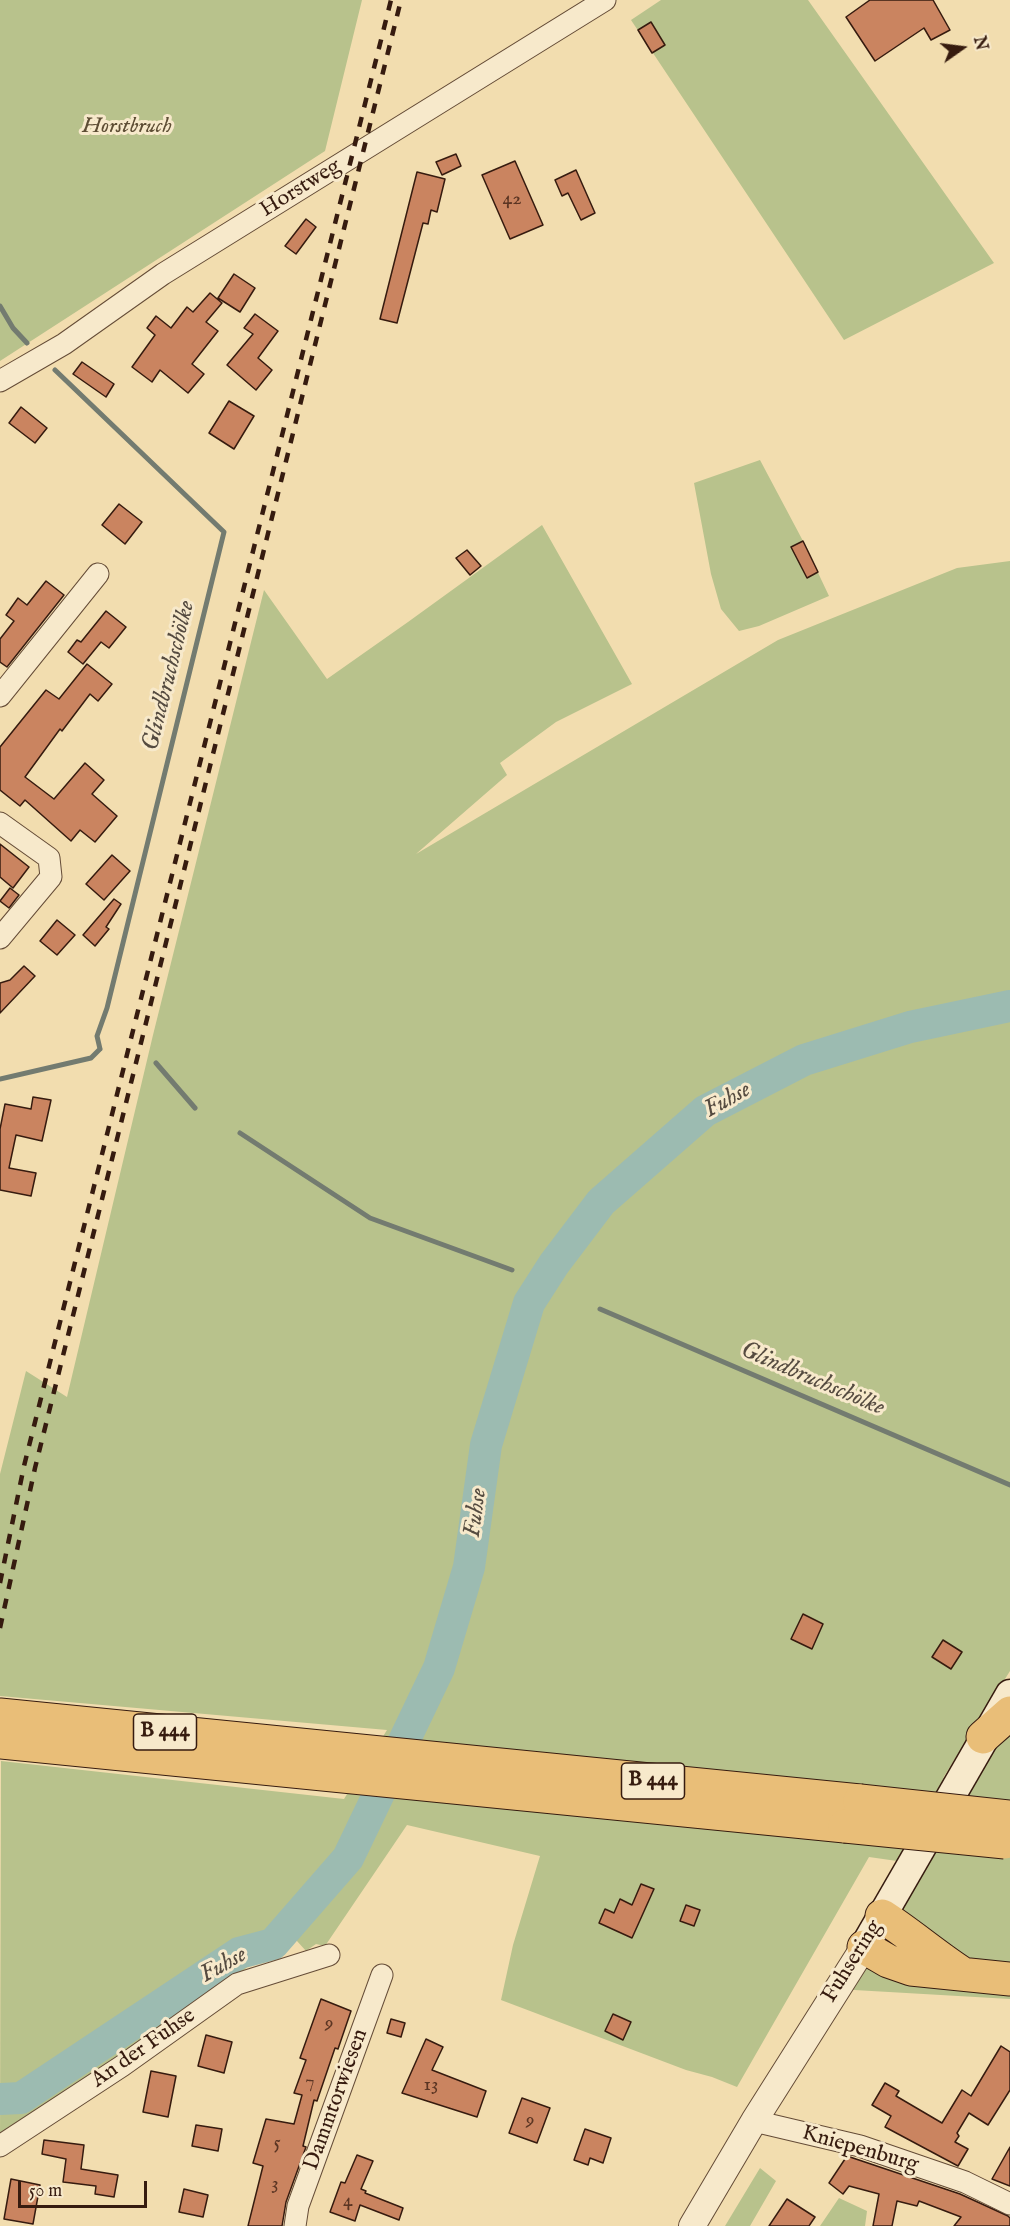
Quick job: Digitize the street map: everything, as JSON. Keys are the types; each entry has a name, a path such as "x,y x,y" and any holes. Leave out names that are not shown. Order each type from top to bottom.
{"highway":[{"path":"983,1737 1010,1713"},
{"name":"B 444","path":"0,1715 22,1735 291,1758 852,1814 1008,1834"},
{"path":"882,1916 908,1932 944,1962 963,1974"},
{"path":"864,1947 888,1962 911,1969 1010,1978"}],"main road":[{"name":"Fuhsering","path":"864,1947 983,1737 1010,1694"}],"street":[{"name":"Horstweg","path":"0,381 64,344 163,274 605,0"},
{"path":"0,696 98,574"},
{"path":"0,823 49,858 51,877 0,938"},
{"name":"Fuhsering","path":"692,2226 765,2123 864,1947"},
{"name":"An der Fuhse","path":"0,2146 122,2066 237,1984 329,1954"},
{"name":"Dammtorwiesen","path":"296,2226 298,2206 382,1975"},
{"name":"Kniepenburg","path":"765,2123 860,2146 965,2182 1010,2204"}],"green space":[{"name":"Horstbruch","path":"0,0 362,0 325,151 0,361"},
{"path":"661,0 808,0 994,263 844,340 631,20"},
{"path":"760,460 829,596 759,626 739,631 721,609 711,574 694,483"},
{"path":"542,525 632,684 556,722 500,763 507,775 416,854 778,640 957,568 1010,561 1010,1671 943,1778 1010,1726 1010,1999 837,1989 904,1862 869,1857 737,2087 501,2000 513,1945 540,1856 407,1825 325,1946 316,1944 306,1951 288,1931 235,1978 0,2140 1,1761 344,1799 387,1730 0,1696 0,1474 26,1371 67,1397 153,1035 264,590 327,679"},
{"path":"760,2168 776,2181 750,2226 725,2226"},
{"path":"839,2198 867,2211 865,2226 820,2226"}],"building":[{"path":"870,0 933,0 950,30 931,40 924,28 875,61 846,17"},
{"path":"651,22 665,45 652,53 638,30"},
{"path":"456,154 461,166 442,175 436,162"},
{"path":"515,161 543,225 510,239 482,175"},
{"path":"576,170 595,213 581,220 568,193 562,196 555,180"},
{"path":"417,172 445,179 437,212 431,210 428,224 423,223 397,323 380,319"},
{"path":"306,219 316,227 296,254 285,246"},
{"path":"234,274 255,288 240,312 218,298"},
{"path":"210,293 222,303 206,322 218,331 192,364 204,374 188,393 160,370 152,382 132,367 155,335 147,328 156,316 171,328 187,307 193,312"},
{"path":"255,314 278,331 258,358 272,370 256,390 227,365 253,334 244,328"},
{"path":"82,362 114,384 106,397 73,374"},
{"path":"229,401 254,416 234,449 209,433"},
{"path":"21,407 47,428 35,443 9,423"},
{"path":"119,504 142,522 125,544 102,525"},
{"path":"803,541 818,572 807,578 791,547"},
{"path":"467,550 481,566 470,575 456,558"},
{"path":"46,581 64,595 7,667 0,662 0,639 14,621 6,615 18,598 27,605"},
{"path":"106,611 126,627 109,648 101,642 83,664 68,652 77,640 81,642"},
{"path":"87,664 112,684 98,701 90,694 62,731 60,729 25,777 54,799 85,763 104,780 92,794 117,816 95,842 80,830 71,841 25,800 20,806 0,790 0,747 46,690 59,699"},
{"path":"0,844 29,867 13,888 0,877"},
{"path":"112,855 130,871 104,900 86,884"},
{"path":"10,888 19,895 9,908 0,901"},
{"path":"114,899 121,904 106,927 109,929 95,946 83,935"},
{"path":"57,920 75,935 57,955 40,941"},
{"path":"24,966 35,976 0,1013 0,983 10,980"},
{"path":"33,1097 51,1100 42,1141 16,1135 9,1168 36,1173 31,1196 0,1190 0,1129 5,1104 31,1109"},
{"path":"803,1614 823,1624 812,1649 791,1639"},
{"path":"943,1640 962,1652 951,1669 932,1657"},
{"path":"641,1884 654,1889 632,1938 599,1923 605,1909 614,1913 620,1899 632,1905"},
{"path":"686,1905 700,1910 694,1926 680,1921"},
{"path":"321,1999 351,2011 338,2049 335,2048 317,2101 314,2100 303,2146 306,2147 286,2202 282,2226 248,2226 263,2166 253,2163 266,2119 294,2124 302,2095 294,2093 306,2060 300,2058"},
{"path":"613,2014 631,2022 623,2040 605,2031"},
{"path":"391,2019 405,2023 401,2037 387,2033"},
{"path":"206,2035 232,2042 224,2073 198,2066"},
{"path":"426,2039 443,2047 432,2070 486,2091 477,2117 402,2093"},
{"path":"1001,2046 1010,2052 1010,2090 988,2125 969,2113 957,2133 959,2136 955,2142 968,2149 958,2166 885,2127 891,2116 872,2105 885,2083 899,2091 896,2096 942,2123 962,2090 971,2096"},
{"path":"151,2071 176,2076 168,2117 143,2112"},
{"path":"522,2098 550,2108 537,2143 509,2133"},
{"path":"196,2125 222,2129 218,2151 192,2146"},
{"path":"585,2129 611,2138 603,2163 590,2158 588,2165 574,2160"},
{"path":"44,2140 84,2145 81,2169 118,2175 114,2197 95,2194 96,2186 63,2182 66,2159 42,2154"},
{"path":"1010,2147 1010,2186 992,2179"},
{"path":"357,2155 373,2161 361,2189 366,2191 365,2193 403,2208 399,2220 360,2205 355,2221 330,2212 341,2182 345,2183"},
{"path":"847,2156 960,2194 1008,2216 1010,2226 954,2226 961,2217 919,2201 917,2206 897,2201 892,2226 873,2226 879,2194 849,2186 843,2194 829,2183"},
{"path":"11,2179 40,2185 33,2224 4,2219"},
{"path":"184,2189 208,2195 203,2217 179,2212"},
{"path":"787,2199 815,2217 809,2226 769,2226"}],"waterway":[{"name":"Glindbruchschölke","path":"0,306 13,328 27,343"},
{"name":"Glindbruchschölke","path":"55,370 224,532 107,1008 97,1036 100,1049"},
{"name":"Fuhse","path":"0,2099 21,2098 239,1953 273,1944 348,1858 439,1668 469,1567 486,1445 529,1303 554,1264 601,1202 705,1111 804,1060 910,1027 1010,1006"},
{"path":"0,1079 91,1058 100,1049"},
{"name":"Glindbruchschölke","path":"156,1063 195,1108"},
{"name":"Glindbruchschölke","path":"240,1133 370,1218 512,1270"},
{"name":"Glindbruchschölke","path":"600,1309 1010,1485"}],"railway":[{"path":"0,1583 24,1466 391,0"},
{"path":"0,1628 35,1468 401,0"}]}
